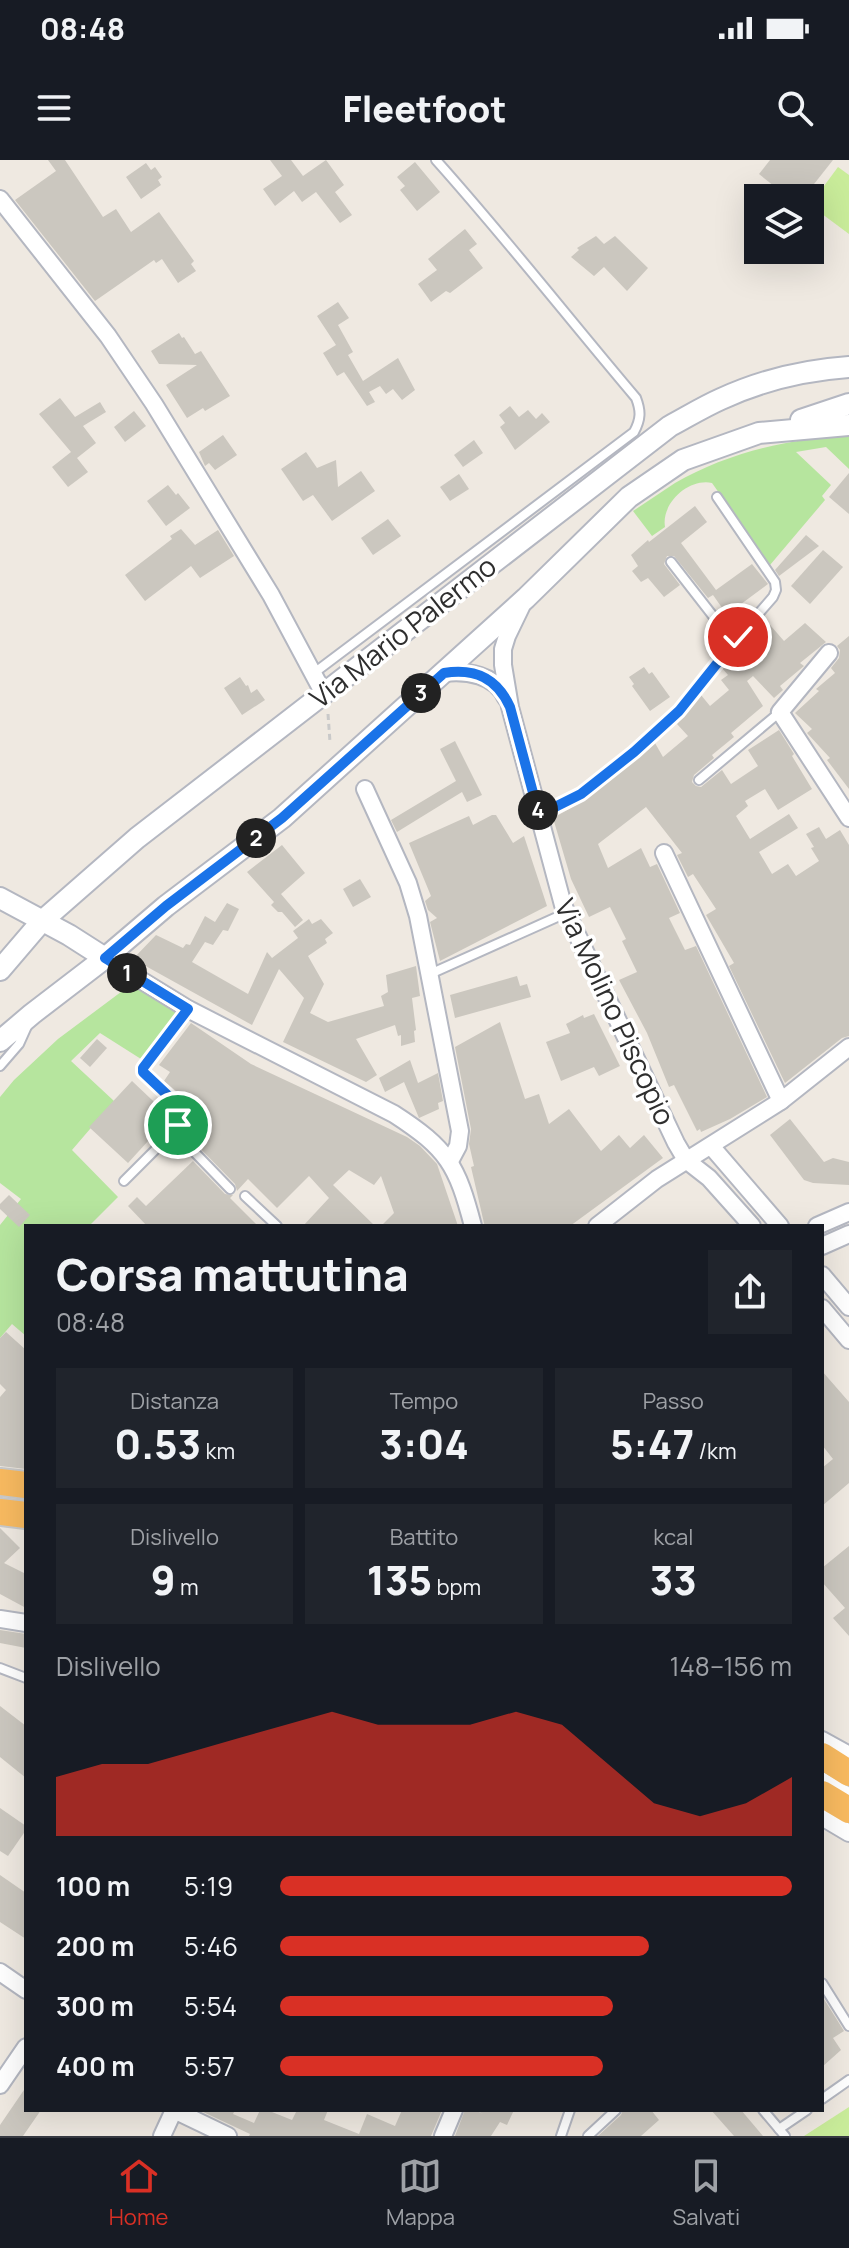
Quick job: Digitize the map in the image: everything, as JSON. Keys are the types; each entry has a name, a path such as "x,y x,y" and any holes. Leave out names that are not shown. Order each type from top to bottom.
{"highway":[{"path":"0,1482 24,1485"},
{"path":"0,1512 24,1515"},
{"path":"824,1757 849,1773"},
{"path":"824,1795 849,1810"}],"street":[{"path":"0,199 108,336 154,404 271,595 325,702"},
{"name":"Via Mario Palermo","path":"0,970 41,922 137,838 325,702 670,426 722,399 774,381 830,368 849,367"},
{"path":"759,433 849,404"},
{"name":"Via Mario Palermo","path":"0,1041 166,906 282,818 526,598 629,497 683,460 759,433 849,425"},
{"name":"Via Molino Piscopio","path":"526,598 513,620 503,649 503,665 510,707 566,913 686,1160"},
{"path":"829,653 780,712 849,818"},
{"name":"Via Molino Piscopio","path":"444,673 457,671 474,674 493,682 503,692 510,707"},
{"path":"365,789 414,900 460,1131 450,1161"},
{"path":"664,853 781,1101"},
{"path":"0,898 69,935 188,1009 394,1114 436,1145 450,1161 462,1186 472,1224"},
{"path":"600,1224 657,1179 781,1101 849,1047"},
{"path":"711,1146 778,1224"},
{"path":"686,1160 709,1178 750,1224"},
{"path":"822,1224 849,1212"},
{"path":"824,1245 849,1234"},
{"path":"824,1277 849,1307"},
{"path":"824,1310 849,1340"},
{"path":"0,1619 24,1623"},
{"path":"824,1741 849,1755"},
{"path":"824,1818 849,1833"},
{"path":"0,1972 24,1989"},
{"path":"0,2085 24,2050"},
{"path":"162,2136 173,2112"},
{"path":"178,2112 228,2136"},
{"path":"443,2136 453,2112"}],"lane":[{"path":"313,674 634,432 639,423 636,398 436,160"},
{"path":"717,497 775,582 776,590 738,637 728,644"},
{"path":"539,815 581,794 634,752 679,711 727,651 727,634 671,562"},
{"path":"699,780 780,712"},
{"path":"430,975 566,913"},
{"path":"124,1181 174,1131 181,1119 180,1107 143,1072 143,1068 188,1009"},
{"path":"0,1066 19,1044 32,1014"},
{"path":"174,1131 230,1189"},
{"path":"245,1196 275,1224"},
{"path":"0,1668 24,1680"},
{"path":"824,1777 849,1792"},
{"path":"824,1986 849,2026"},
{"path":"824,2098 849,2080"},
{"path":"561,2136 569,2112"},
{"path":"588,2136 614,2112"},
{"path":"765,2112 782,2133 805,2112"}],"path":[{"path":"325,702 330,742"}],"green space":[{"path":"838,167 849,175 849,234 824,215 824,186"},
{"path":"849,436 849,469 826,447 796,452 831,485 822,496 825,500 770,565 712,483 694,484 678,494 667,509 665,527 652,536 633,511 695,472 737,455 804,440"},
{"path":"133,983 179,1012 141,1059 100,1033 71,1061 114,1101 72,1150 118,1197 91,1224 24,1224 24,1334 12,1324 0,1338 0,1225 21,1199 0,1183 0,1097 58,1039"},
{"path":"849,2107 849,2136 804,2136"}],"building":[{"path":"48,160 65,160 103,217 116,209 131,232 159,212 194,261 191,264 196,271 178,283 162,259 156,263 154,260 95,301 15,200 56,171"},
{"path":"270,160 291,160 303,176 326,160 344,185 335,192 352,215 340,223 316,192 302,202 294,191 275,206 263,189 282,176"},
{"path":"770,160 833,160 814,184 772,184 759,174"},
{"path":"415,162 440,192 417,211 400,190 405,186 397,177"},
{"path":"146,163 151,170 155,167 162,177 158,180 161,185 141,199 126,177"},
{"path":"465,229 477,244 469,250 483,268 450,293 446,291 431,302 418,284 437,270 428,259"},
{"path":"596,236 604,244 615,236 648,268 627,291 604,267 594,276 571,257 579,250 577,248"},
{"path":"338,302 349,318 338,325 353,352 348,355 363,381 398,358 415,390 402,400 393,389 386,394 380,386 369,392 375,402 367,406 344,372 337,376 323,353 336,345 317,316"},
{"path":"179,333 195,354 201,351 230,396 187,418 166,385 197,365 159,364 151,351"},
{"path":"60,398 75,417 100,402 106,412 83,426 96,443 77,458 88,472 68,487 52,467 71,452 39,414"},
{"path":"510,406 519,417 528,410 536,419 542,413 550,422 515,450 500,427 505,423 499,415"},
{"path":"134,411 146,426 125,442 114,427"},
{"path":"223,435 237,455 215,470 209,463 205,466 199,452"},
{"path":"474,440 483,453 463,467 454,455"},
{"path":"306,452 317,468 336,460 338,487 361,471 375,491 332,521 313,495 303,501 281,469"},
{"path":"849,473 849,514 829,497"},
{"path":"459,474 469,489 450,501 440,487"},
{"path":"168,485 190,508 166,526 147,501"},
{"path":"695,506 707,522 681,543 716,590 752,564 768,584 725,612 713,595 708,598 674,556 667,556 664,564 680,585 664,597 648,578 641,582 632,571 638,566 631,555"},
{"path":"388,519 401,536 373,555 361,538"},
{"path":"181,529 195,545 218,530 234,556 200,578 191,566 145,601 125,575"},
{"path":"806,535 819,546 779,576 775,570"},
{"path":"823,550 843,567 810,604 791,586"},
{"path":"764,618 784,641 805,623 826,642 800,663 804,666 780,686 783,690 774,698 753,676 747,681 763,706 731,733 734,737 712,755 714,758 694,775 692,782 701,787 722,770 731,784 758,766 748,750 779,730 794,754 792,756 812,789 778,810 765,789 745,801 748,806 736,816 750,839 789,814 798,828 759,852 772,874 788,864 796,876 819,861 806,834 819,827 826,839 840,830 849,845 849,1036 842,1038 785,1083 729,966 734,963 706,915 716,909 693,874 688,877 677,855 682,853 646,807 598,844 608,868 641,848 650,867 657,864 680,913 669,918 685,950 696,946 767,1097 701,1132 700,1129 697,1131 674,1085 669,1087 647,1033 619,980 637,972 622,941 626,939 610,907 589,917 571,879 553,818 585,800 655,743 663,757 688,736 677,724 701,695 710,706 729,690 721,680 728,675 722,668"},
{"path":"849,636 849,789 827,760 830,758 807,733 812,729 795,713 835,673 831,668 839,658 837,646"},
{"path":"644,667 649,674 652,672 670,697 650,711 629,677"},
{"path":"240,677 251,693 257,689 265,700 242,715 224,688"},
{"path":"455,741 482,795 467,802 462,792 397,832 391,820 456,781 440,749"},
{"path":"496,815 513,843 524,836 547,906 440,961 430,922 437,918 428,910 425,901 431,896 409,843 469,816 473,825"},
{"path":"282,845 305,873 281,894 303,920 295,927 271,905 274,902 247,872"},
{"path":"360,879 371,897 353,907 343,889"},
{"path":"227,903 239,909 228,931 223,930 213,945 205,942 192,962 248,994 267,952 272,958 298,938 293,931 309,919 312,924 321,919 333,933 325,939 327,943 308,956 324,984 310,1013 328,1022 384,1006 381,996 388,992 386,975 416,966 420,996 412,998 415,1042 401,1046 401,1035 398,1036 395,1025 356,1039 377,1075 366,1082 283,1042 304,998 279,969 252,1025 133,959 156,935 183,948 186,944 190,945 205,916 215,922"},
{"path":"517,976 520,986 527,984 531,997 455,1018 450,995"},
{"path":"594,1014 620,1066 599,1076 594,1067 561,1081 546,1042 570,1033 566,1024 583,1015 584,1018"},
{"path":"500,1022 525,1099 539,1094 549,1124 569,1109 601,1151 619,1135 630,1148 644,1135 663,1158 573,1224 485,1224 471,1167 474,1166 469,1144 471,1129 455,1047"},
{"path":"191,1023 251,1064 407,1137 437,1164 457,1224 383,1224 394,1213 381,1176 374,1185 349,1170 333,1185 373,1224 305,1224 329,1198 309,1176 277,1208 248,1179 237,1191 235,1184 189,1137 201,1126 188,1115 189,1102 164,1081 170,1072 159,1065"},
{"path":"97,1039 107,1048 90,1067 80,1058"},
{"path":"410,1060 418,1083 438,1073 443,1101 438,1103 439,1109 419,1118 404,1082 385,1092 379,1078"},
{"path":"132,1081 170,1117 128,1163 89,1127"},
{"path":"790,1119 824,1162 833,1158 849,1162 849,1185 804,1180 770,1135"},
{"path":"193,1161 225,1194 233,1195 230,1198 256,1224 145,1224 128,1206 137,1197 146,1206"},
{"path":"9,1195 30,1215 19,1227 0,1209 0,1204"},
{"path":"6,1332 24,1348 24,1469 0,1466 0,1397 6,1390 0,1384 0,1338"},
{"path":"824,1373 849,1402 849,1483 824,1504 824,1466 833,1459 824,1448"},
{"path":"0,1528 20,1548 4,1563 24,1573 24,1607 0,1594"},
{"path":"849,1546 849,1636 833,1618 845,1608 824,1584 824,1566"},
{"path":"0,1630 24,1634 24,1648 0,1643"},
{"path":"0,1706 24,1724 24,1776 0,1757"},
{"path":"0,1808 24,1825 24,1833 8,1856 0,1851"},
{"path":"0,1875 24,1892 24,1938 0,1922"},
{"path":"824,1999 844,2031 833,2038 841,2050 824,2065"},
{"path":"24,2090 24,2112 40,2112 23,2136 0,2136 0,2125"},
{"path":"203,2112 234,2112 254,2123 259,2112 272,2112 292,2120 296,2112 327,2112 324,2120 359,2134 367,2114 395,2126 401,2112 441,2112 431,2136 250,2134"},
{"path":"464,2112 513,2112 507,2125 500,2122 491,2136 455,2136"},
{"path":"622,2112 653,2112 659,2120 641,2136 598,2136"},
{"path":"713,2112 743,2112 763,2136 734,2136"}],"route":[{"path":"178,1125 182,1113 180,1107 143,1072 143,1068 188,1009 105,958 166,906 282,818 444,673 457,671 474,674 493,682 503,692 510,707 539,815 581,794 634,752 679,711 727,651 728,644 738,637"}]}
